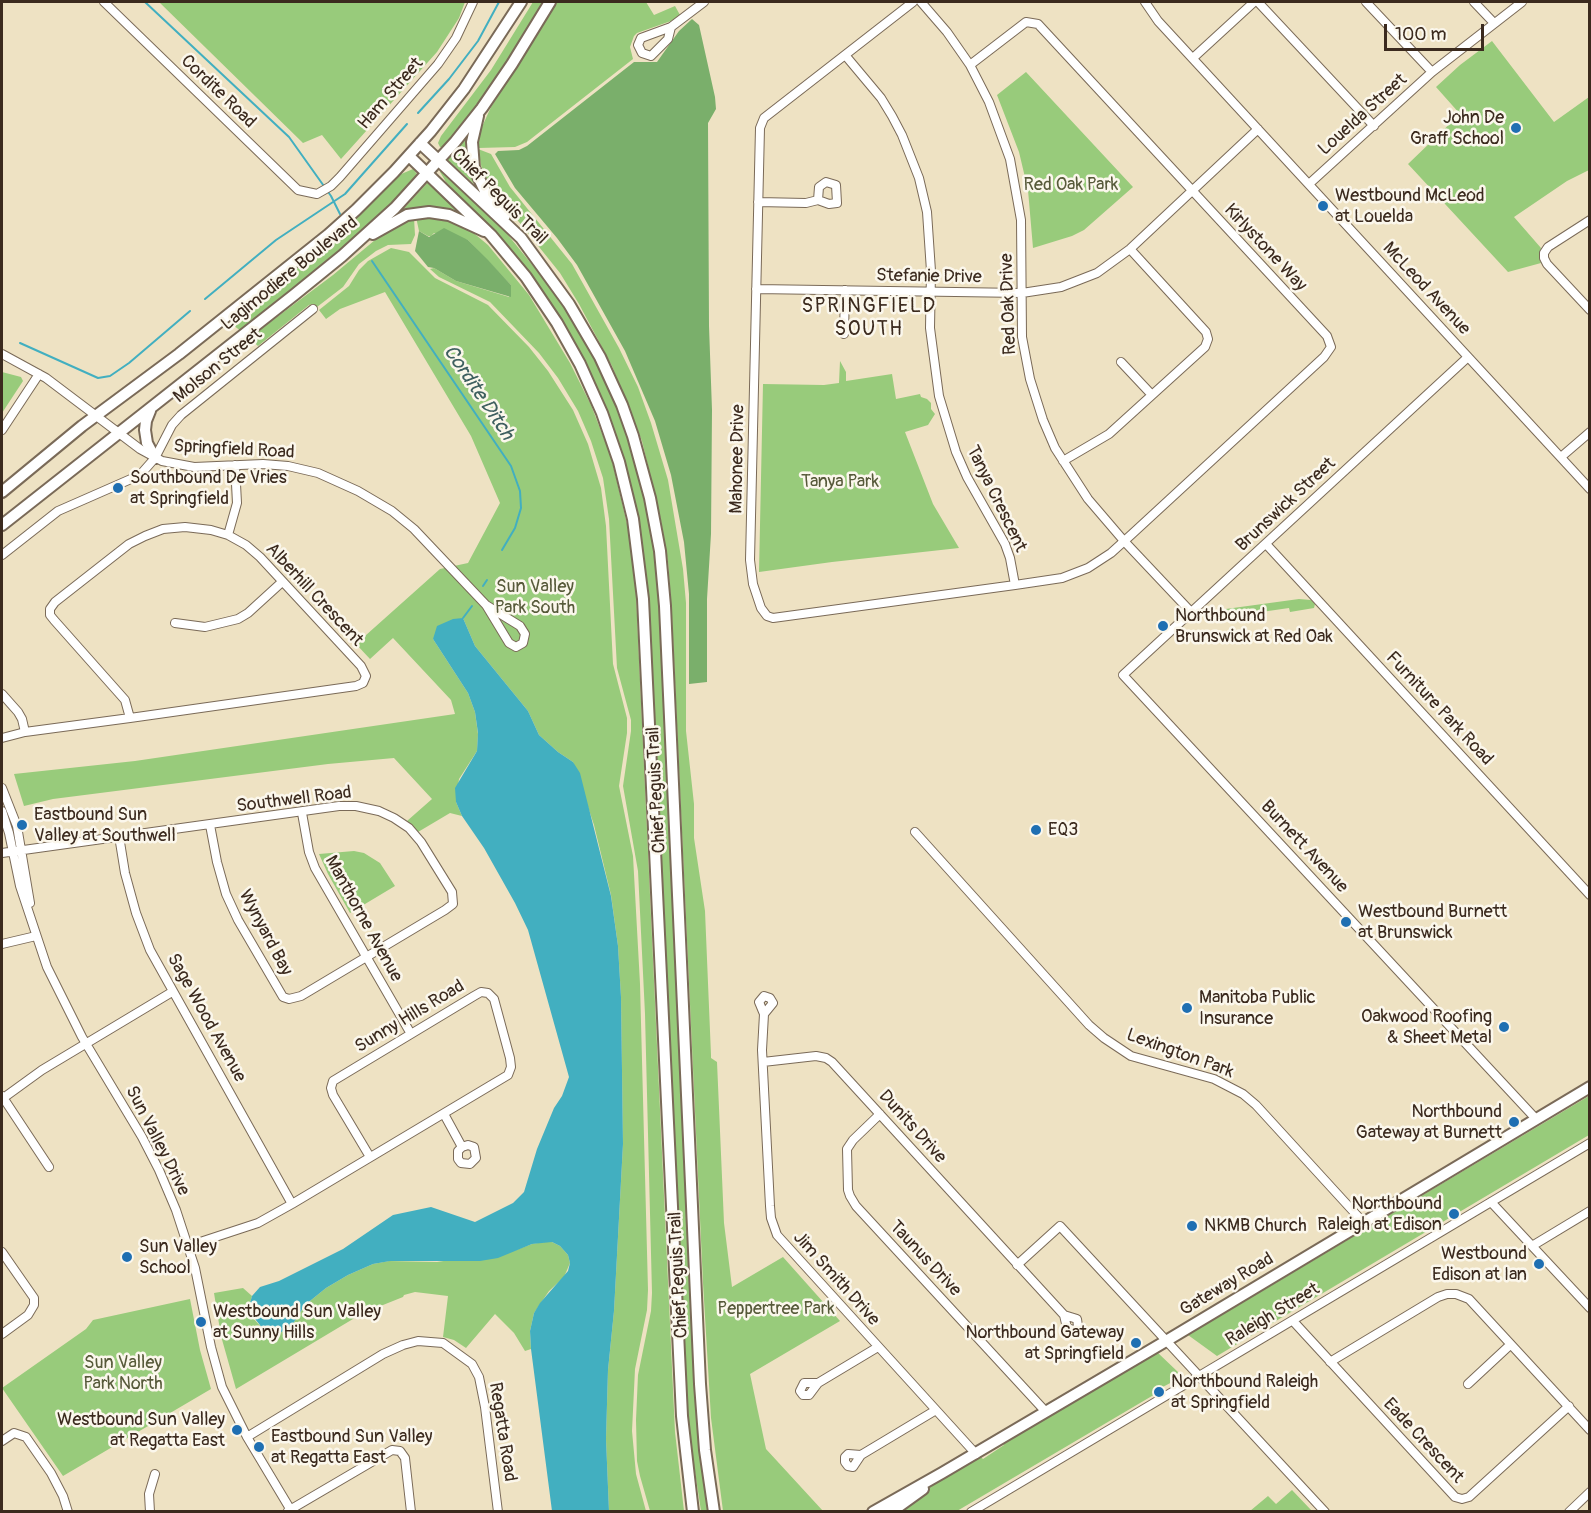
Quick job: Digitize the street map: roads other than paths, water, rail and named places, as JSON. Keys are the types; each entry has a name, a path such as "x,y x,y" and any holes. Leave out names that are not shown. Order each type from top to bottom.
{"main road":[{"name":"Lagimodiere Boulevard","path":"2,492 328,235 386,181 464,89 521,2"},
{"name":"Lagimodiere Boulevard","path":"2,525 360,241 395,208 482,108 550,2"},
{"path":"482,108 472,140 474,168 485,191 521,238"},
{"name":"Chief Peguis Trail","path":"420,143 521,238 549,274 580,320 613,386 644,471 660,551 665,606 701,1393 705,1450 714,1512"},
{"name":"Chief Peguis Trail","path":"409,156 491,235 526,277 548,309 588,381 617,454 631,508 638,544 646,644 679,1369 683,1432 693,1512"},
{"path":"360,241 403,217 426,212 449,215 491,235"},
{"path":"152,407 145,430 147,443 155,458"},
{"name":"Gateway Road","path":"873,1512 1166,1341 1590,1087"},
{"name":"Gateway Road","path":"891,1512 942,1473"}],"street":[{"name":"Cordite Road","path":"104,2 298,190 316,194"},
{"name":"Ham Street","path":"316,194 331,186 438,64 456,38 473,2"},
{"path":"671,27 704,2"},
{"name":"Mahonee Drive","path":"913,2 761,122 750,560 753,584 761,608 767,616 778,618 1062,578 1104,558 1124,541"},
{"name":"Red Oak Drive","path":"921,2 947,32 970,65 1000,130 1014,179 1021,220 1022,337 1030,379 1042,420 1063,461 1088,499 1191,612"},
{"name":"McLeod Avenue","path":"1145,2 1158,21 1590,489"},
{"path":"1193,58 1256,2 1374,126"},
{"path":"1366,2 1432,72"},
{"path":"1474,2 1494,23"},
{"name":"Louelda Street","path":"1309,184 1432,72 1522,2"},
{"name":"Kirlystone Way","path":"970,65 1026,22 1038,24 1327,336 1331,347 1324,357 1124,541"},
{"name":"Tanya Crescent","path":"845,54 881,98 902,135 913,161 927,212 931,271 929,292 932,351 939,396 946,423 967,477 1005,544 1016,585"},
{"name":"Stefanie Drive","path":"756,289 1022,293 1060,287 1097,273 1130,249 1258,129"},
{"path":"758,202 806,203 818,200"},
{"path":"1590,220 1548,247 1544,253 1547,264 1590,310"},
{"path":"1063,461 1103,439 1205,347 1208,339 1206,332 1130,249"},
{"path":"844,334 845,290"},
{"name":"Molson Street","path":"2,555 58,511 144,472 155,458 172,425 181,415 313,309"},
{"name":"Springfield Road","path":"2,354 39,374 118,434 155,458 188,466 272,464 302,469 328,477 366,495 392,511 414,529 486,605 508,643 516,647 524,643 525,634 520,626 486,605"},
{"name":"Brunswick Street","path":"1123,675 1468,357"},
{"path":"1121,362 1152,395"},
{"path":"2,430 39,374"},
{"path":"1562,457 1590,432"},
{"path":"228,536 237,503 235,465"},
{"name":"Alberhill Crescent","path":"2,738 25,732 130,718 356,686 363,683 366,676 361,666 260,557 246,545 211,530 185,527 163,529 145,536 120,551 55,602 50,609 50,615 54,620 125,700 130,718"},
{"name":"Furniture Park Road","path":"1266,544 1590,895"},
{"path":"175,623 206,627 238,619 248,613 282,582"},
{"name":"Burnett Avenue","path":"1123,675 1536,1119"},
{"path":"2,694 18,712 25,732"},
{"name":"Sun Valley Drive","path":"2,788 17,826 23,851 33,922 47,967 87,1044 154,1160 176,1210 188,1246 222,1387 247,1437 290,1511"},
{"name":"Southwell Road","path":"2,854 339,806 356,806 379,811 409,828 421,842 454,897 450,908 366,958"},
{"name":"Sun Valley Drive","path":"2,811 14,852 20,886 33,922"},
{"name":"Manthorne Avenue","path":"302,813 309,852 315,868 411,1034"},
{"name":"Wynyard Bay","path":"210,825 216,862 226,894 238,920 284,997 289,999 302,996 366,958"},
{"name":"Lexington Park","path":"915,832 1104,1038 1131,1056 1214,1079 1243,1094 1256,1105 1364,1222"},
{"name":"Sage Wood Avenue","path":"119,837 125,873 136,913 150,950 292,1204"},
{"path":"2,944 36,936"},
{"path":"49,1167 2,1098 42,1070 172,992"},
{"name":"Sunny Hills Road","path":"188,1246 258,1222 292,1204 508,1075 511,1067 494,999 488,993 482,992 333,1081 331,1088 333,1095 370,1157"},
{"name":"Jim Smith Drive","path":"764,1014 762,1050 770,1206 773,1224 781,1241 975,1454"},
{"name":"Dunits Drive","path":"763,1062 816,1056 826,1058 1064,1315"},
{"path":"444,1114 462,1147"},
{"name":"Taunus Drive","path":"880,1114 853,1140 847,1149 850,1196 856,1206 1046,1412"},
{"name":"Raleigh Street","path":"971,1512 1590,1143"},
{"path":"1491,1202 1590,1308"},
{"path":"1532,1246 1590,1211"},
{"path":"1017,1265 1060,1226 1325,1512"},
{"path":"2,1252 34,1298 34,1305 28,1315 2,1334"},
{"path":"1330,1362 1447,1294 1456,1293 1468,1299 1590,1430"},
{"name":"Eade Crescent","path":"1293,1321 1455,1497 1462,1499 1469,1497 1569,1406"},
{"name":"Regatta Road","path":"247,1437 383,1354 418,1341 443,1343 472,1364 479,1377 498,1512"},
{"path":"1468,1384 1510,1345"},
{"path":"818,1383 878,1347"},
{"path":"861,1455 936,1410"},
{"path":"2,1441 14,1433 26,1437 51,1473 63,1496 68,1512"},
{"path":"290,1511 392,1450 400,1451 405,1458 411,1512"},
{"path":"150,1512 149,1494 154,1474"},
{"path":"1569,1512 1590,1492"}],"water":[{"path":"463,618 475,646 528,711 539,735 573,762 580,773 611,896 618,946 621,997 623,1144 614,1311 608,1370 606,1439 609,1511 552,1511 530,1331 534,1313 540,1303 568,1271 570,1263 568,1255 560,1246 552,1242 532,1244 498,1258 480,1261 390,1261 373,1264 326,1288 305,1305 292,1325 280,1333 271,1333 263,1329 248,1310 252,1296 260,1287 279,1281 343,1249 393,1215 431,1207 475,1222 513,1203 524,1192 537,1149 569,1077 528,930 515,903 484,848 462,816 456,802 455,788 477,751 478,733 475,712 468,693 433,639 437,626 453,619"}],"waterway":[{"name":"Cordite Ditch","path":"145,2 289,137 331,196 340,214"},
{"path":"418,113 449,79 478,41 499,2"},
{"path":"205,299 276,240 345,194 407,124"},
{"name":"Cordite Ditch","path":"372,261 511,466 520,491 521,508 515,528 502,550"},
{"path":"20,343 98,378 110,376 129,363 190,311"},
{"name":"Cordite Ditch","path":"483,586 487,580"},
{"name":"Cordite Ditch","path":"463,618 472,606"}],"place":[{"name":"John De Graff School","path":"1516,128"},
{"name":"Westbound McLeod at Louelda","path":"1323,206"},
{"name":"Southbound De Vries at Springfield","path":"118,488"},
{"name":"Northbound Brunswick at Red Oak","path":"1163,626"},
{"name":"Eastbound Sun Valley at Southwell","path":"22,825"},
{"name":"EQ3","path":"1036,830"},
{"name":"Westbound Burnett at Brunswick","path":"1346,922"},
{"name":"Manitoba Public Insurance","path":"1187,1008"},
{"name":"Oakwood Roofing & Sheet Metal","path":"1504,1027"},
{"name":"Northbound Gateway at Burnett","path":"1514,1122"},
{"name":"Northbound Raleigh at Edison","path":"1454,1214"},
{"name":"NKMB Church","path":"1192,1226"},
{"name":"Sun Valley School","path":"127,1257"},
{"name":"Westbound Edison at Ian","path":"1539,1264"},
{"name":"Westbound Sun Valley at Sunny Hills","path":"201,1322"},
{"name":"Northbound Gateway at Springfield","path":"1136,1343"},
{"name":"Northbound Raleigh at Springfield","path":"1159,1392"},
{"name":"Westbound Sun Valley at Regatta East","path":"237,1430"},
{"name":"Eastbound Sun Valley at Regatta East","path":"259,1447"}],"district":[{"name":"SPRINGFIELD SOUTH","path":"869,318"}],"park label":[{"name":"Red Oak Park","path":"1071,185"},
{"name":"Tanya Park","path":"840,482"},
{"name":"Sun Valley Park South","path":"535,597"},
{"name":"Peppertree Park","path":"776,1309"},
{"name":"Sun Valley Park North","path":"123,1373"}]}
